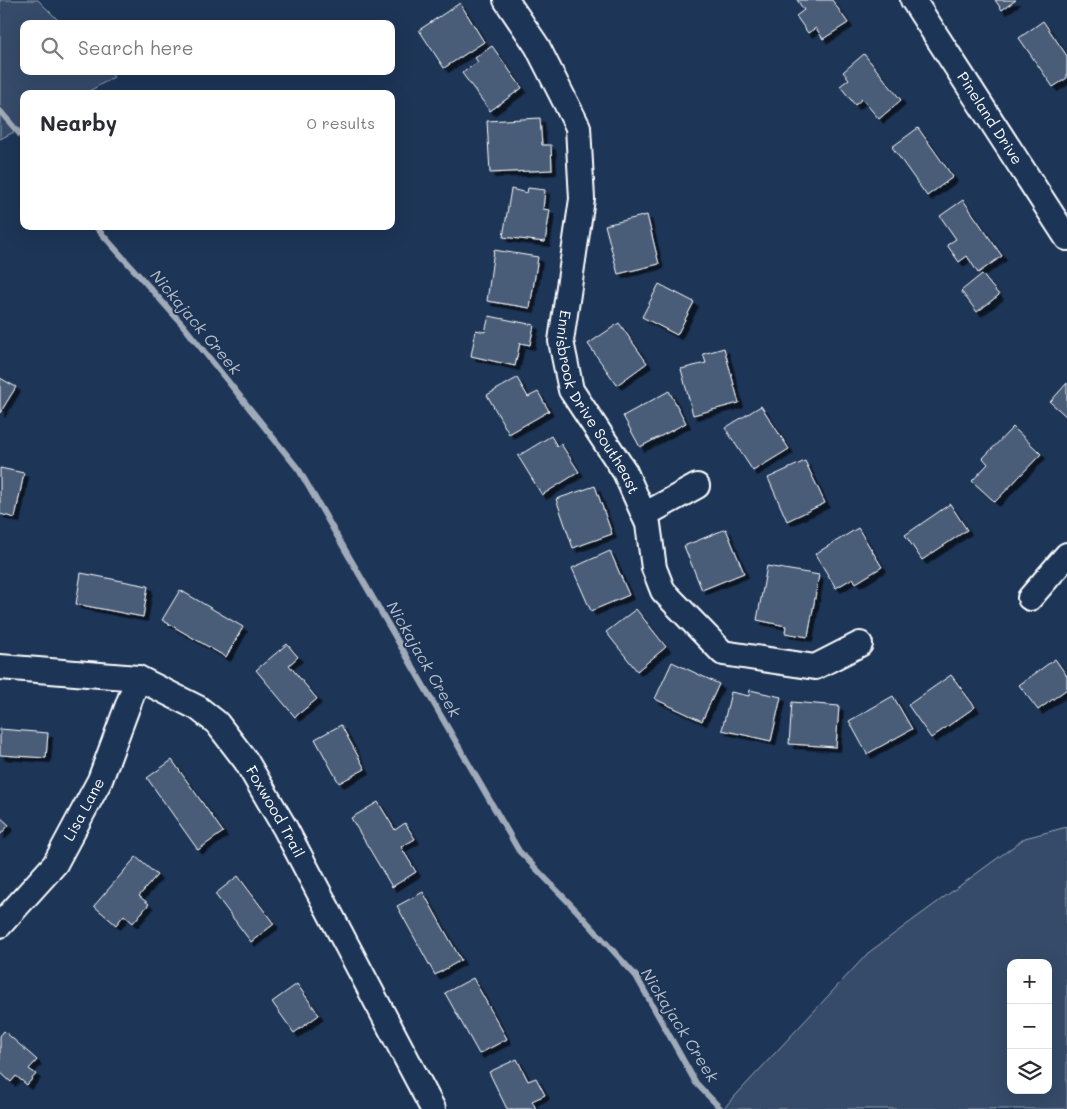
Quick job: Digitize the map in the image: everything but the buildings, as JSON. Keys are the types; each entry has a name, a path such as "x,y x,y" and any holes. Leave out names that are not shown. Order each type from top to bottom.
{"street":[{"name":"Ennisbrook Drive Southeast","path":"506,0 537,46 578,127 582,199 561,341 571,390 625,472 648,524 654,568 663,590 723,653 816,667 860,644"},
{"name":"Pineland Drive","path":"913,0 1067,238"},
{"path":"644,516 697,486"},
{"path":"1030,598 1067,556"},
{"name":"Foxwood Trail","path":"0,667 138,678 198,708 216,724 246,761 285,828 433,1109"},
{"name":"Lisa Lane","path":"0,925 55,864 100,780 138,678"}],"shaded area":[{"path":"0,0 38,0 58,20 20,20 20,75 112,75 114,77 91,90 20,90 20,129 0,139"},
{"path":"1067,827 1067,1109 723,1109 868,953 1025,838"}],"waterway":[{"name":"Nickajack Creek","path":"0,111 20,134"},
{"name":"Nickajack Creek","path":"99,230 182,324 299,470 519,851 636,976 696,1083 721,1109"}]}
